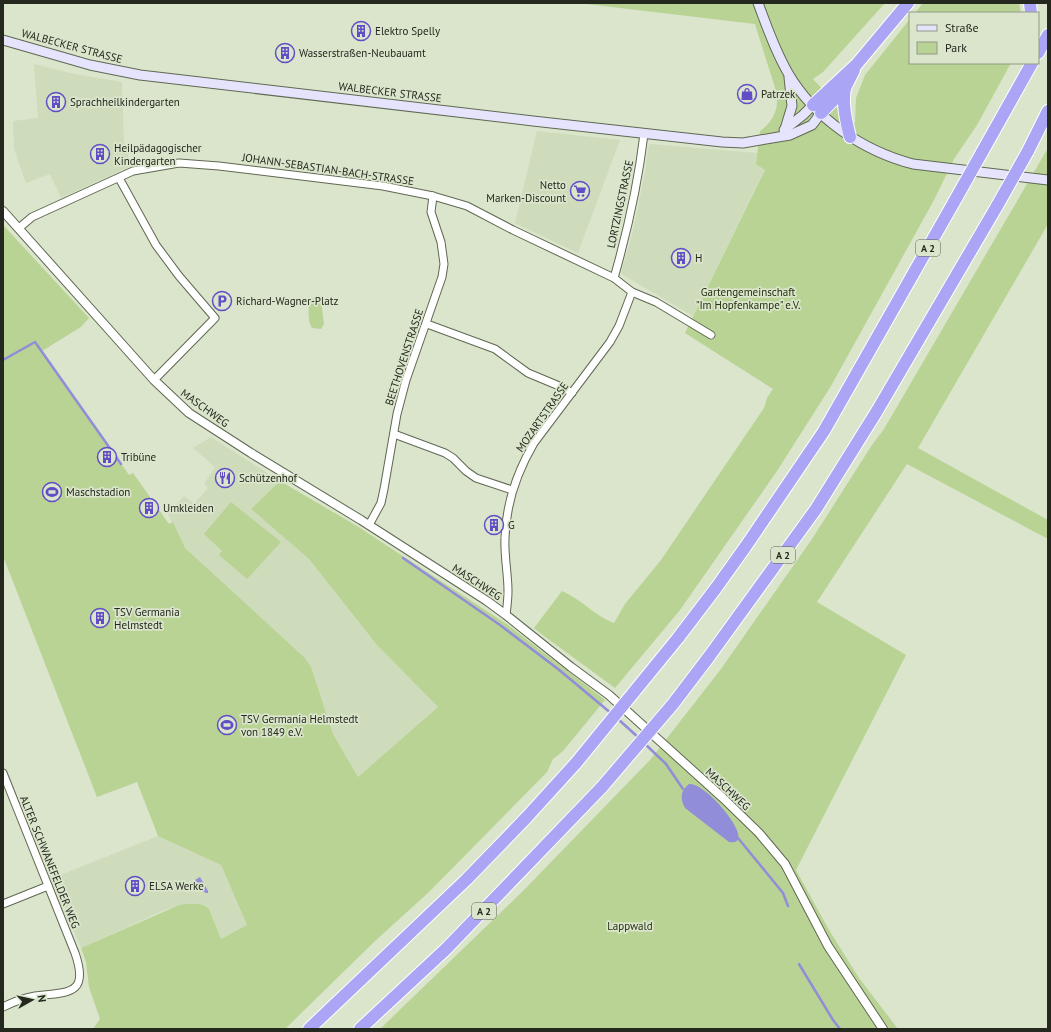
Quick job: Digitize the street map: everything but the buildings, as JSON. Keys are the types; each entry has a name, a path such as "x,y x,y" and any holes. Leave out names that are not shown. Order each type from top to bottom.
{"highway":[{"path":"817,109 908,3"},
{"path":"1039,51 1048,35"},
{"path":"1012,99 1022,64"},
{"name":"A 2","path":"309,1029 467,879 526,818 576,763 678,638 716,588 824,431 1031,64"},
{"path":"850,137 844,112 843,98 845,88 856,65"},
{"path":"817,109 845,88"},
{"name":"A 2","path":"360,1029 446,949 602,787 673,704 708,658 816,509 855,448 1028,152 1048,111"}],"main road":[{"path":"758,3 777,52 788,74 799,90 817,109 850,137 903,162 1048,180"},
{"name":"WALBECKER STRASSE","path":"3,40 90,65 140,75 644,134 743,143 790,135 808,127 817,109"},
{"path":"785,129 792,106 788,74"},
{"path":"778,137 785,129 803,115 817,109"}],"street":[{"name":"LORTZINGSTRASSE","path":"614,278 628,228 639,176 644,134"},
{"name":"JOHANN-SEBASTIAN-BACH-STRASSE","path":"19,228 32,217 133,171 169,164 190,163 383,186 433,196 467,206 513,230 614,278 632,292 656,302 711,335"},
{"path":"119,178 156,245 179,276 215,318 154,380"},
{"name":"BEETHOVENSTRASSE","path":"369,525 381,503 397,414 406,380 427,324 442,276 444,264 441,242 431,212 433,196"},
{"name":"MASCHWEG","path":"3,210 154,380 189,413 251,454 369,525 506,615 565,663 609,695 717,792 759,833 785,864 828,946 883,1029"},
{"name":"MOZARTSTRASSE","path":"506,615 508,591 504,539 506,517 516,478 531,449 615,333 632,292"},
{"path":"427,324 495,349 528,373 564,388 572,393"},
{"path":"394,434 445,453 476,478 512,490"},
{"name":"ALTER SCHWANEFELDER WEG","path":"3,773 80,969 78,983 71,991 63,994 25,998 3,1007"},
{"path":"3,904 48,886"}],"shaded area":[{"path":"34,64 74,74 122,82 124,142 131,166 61,198 50,174 26,183 14,149 13,121 38,118"},
{"path":"537,131 620,140 578,253 515,223"},
{"path":"650,144 757,153 756,163 765,169 693,316 621,273 633,231"},
{"path":"211,437 280,481 251,509 309,559 377,645 438,707 358,777 333,734 311,667 305,658 184,548 168,514 184,496 194,504 208,488 204,484 215,467 193,448"},
{"path":"689,784 697,786 707,792 717,802 734,825 738,835 737,841 729,842 685,808 682,801 682,792"},
{"path":"158,836 221,865 247,925 221,939 209,909 183,904 162,911 81,948 53,878"},
{"path":"200,877 208,893 199,889 195,880"}],"green space":[{"name":"Gartengemeinschaft \"Im Hopfenkampe\" e.V.","path":"578,3 885,3 823,72 813,79 855,123 856,98 865,75 909,20 909,64 1010,64 977,125 954,159 934,200 831,386 777,471 680,610 615,688 534,628 562,591 614,623 625,604 661,560 764,408 767,398 773,389 685,333 765,170 756,164 760,131 766,126 774,115 777,106 777,98 774,83 755,24"},
{"path":"923,3 1019,3 1021,12 916,12"},
{"name":"Lappwald","path":"1048,148 1048,224 918,448 1048,520 1048,539 907,464 817,602 906,655 796,870 829,930 859,978 898,1029 380,1029 523,891 650,760 721,669 812,539 872,445 884,429"},
{"path":"3,225 89,318 81,327 42,351 129,475 133,473 169,524 173,522 185,548 305,658 311,667 333,734 358,777 438,707 377,645 309,559 251,509 280,481 357,526 508,625 605,700 563,751 553,759 547,772 429,892 374,942 285,1029 93,1029 100,1019 89,987 86,962 81,948 183,904 199,904 209,909 221,939 247,925 221,865 158,836 137,782 97,797 3,556"},
{"path":"316,297 321,300 324,324 321,329 312,328 310,325 309,300"},
{"path":"231,502 281,542 247,579 219,555 222,551 204,534"}],"waterway":[{"path":"3,360 35,342 121,464"},
{"path":"403,558 500,625 558,669 612,714"},
{"path":"618,719 639,738"},
{"path":"644,743 666,764 683,789"},
{"path":"738,838 783,893 788,906"},
{"path":"799,964 840,1029"}],"place":[{"name":"Elektro Spelly","path":"361,31"},
{"name":"Wasserstraßen-Neubauamt","path":"285,53"},
{"name":"Patrzek","path":"747,94"},
{"name":"Sprachheilkindergarten","path":"56,102"},
{"name":"Heilpädagogischer Kindergarten","path":"100,154"},
{"name":"Netto Marken-Discount","path":"580,191"},
{"name":"H","path":"681,258"},
{"name":"Richard-Wagner-Platz","path":"222,301"},
{"name":"Tribüne","path":"107,457"},
{"name":"Schützenhof","path":"225,478"},
{"name":"Maschstadion","path":"52,492"},
{"name":"Umkleiden","path":"149,508"},
{"name":"G","path":"494,525"},
{"name":"TSV Germania Helmstedt","path":"100,618"},
{"name":"TSV Germania Helmstedt von 1849 e.V.","path":"227,725"},
{"name":"ELSA Werke","path":"135,886"}]}
